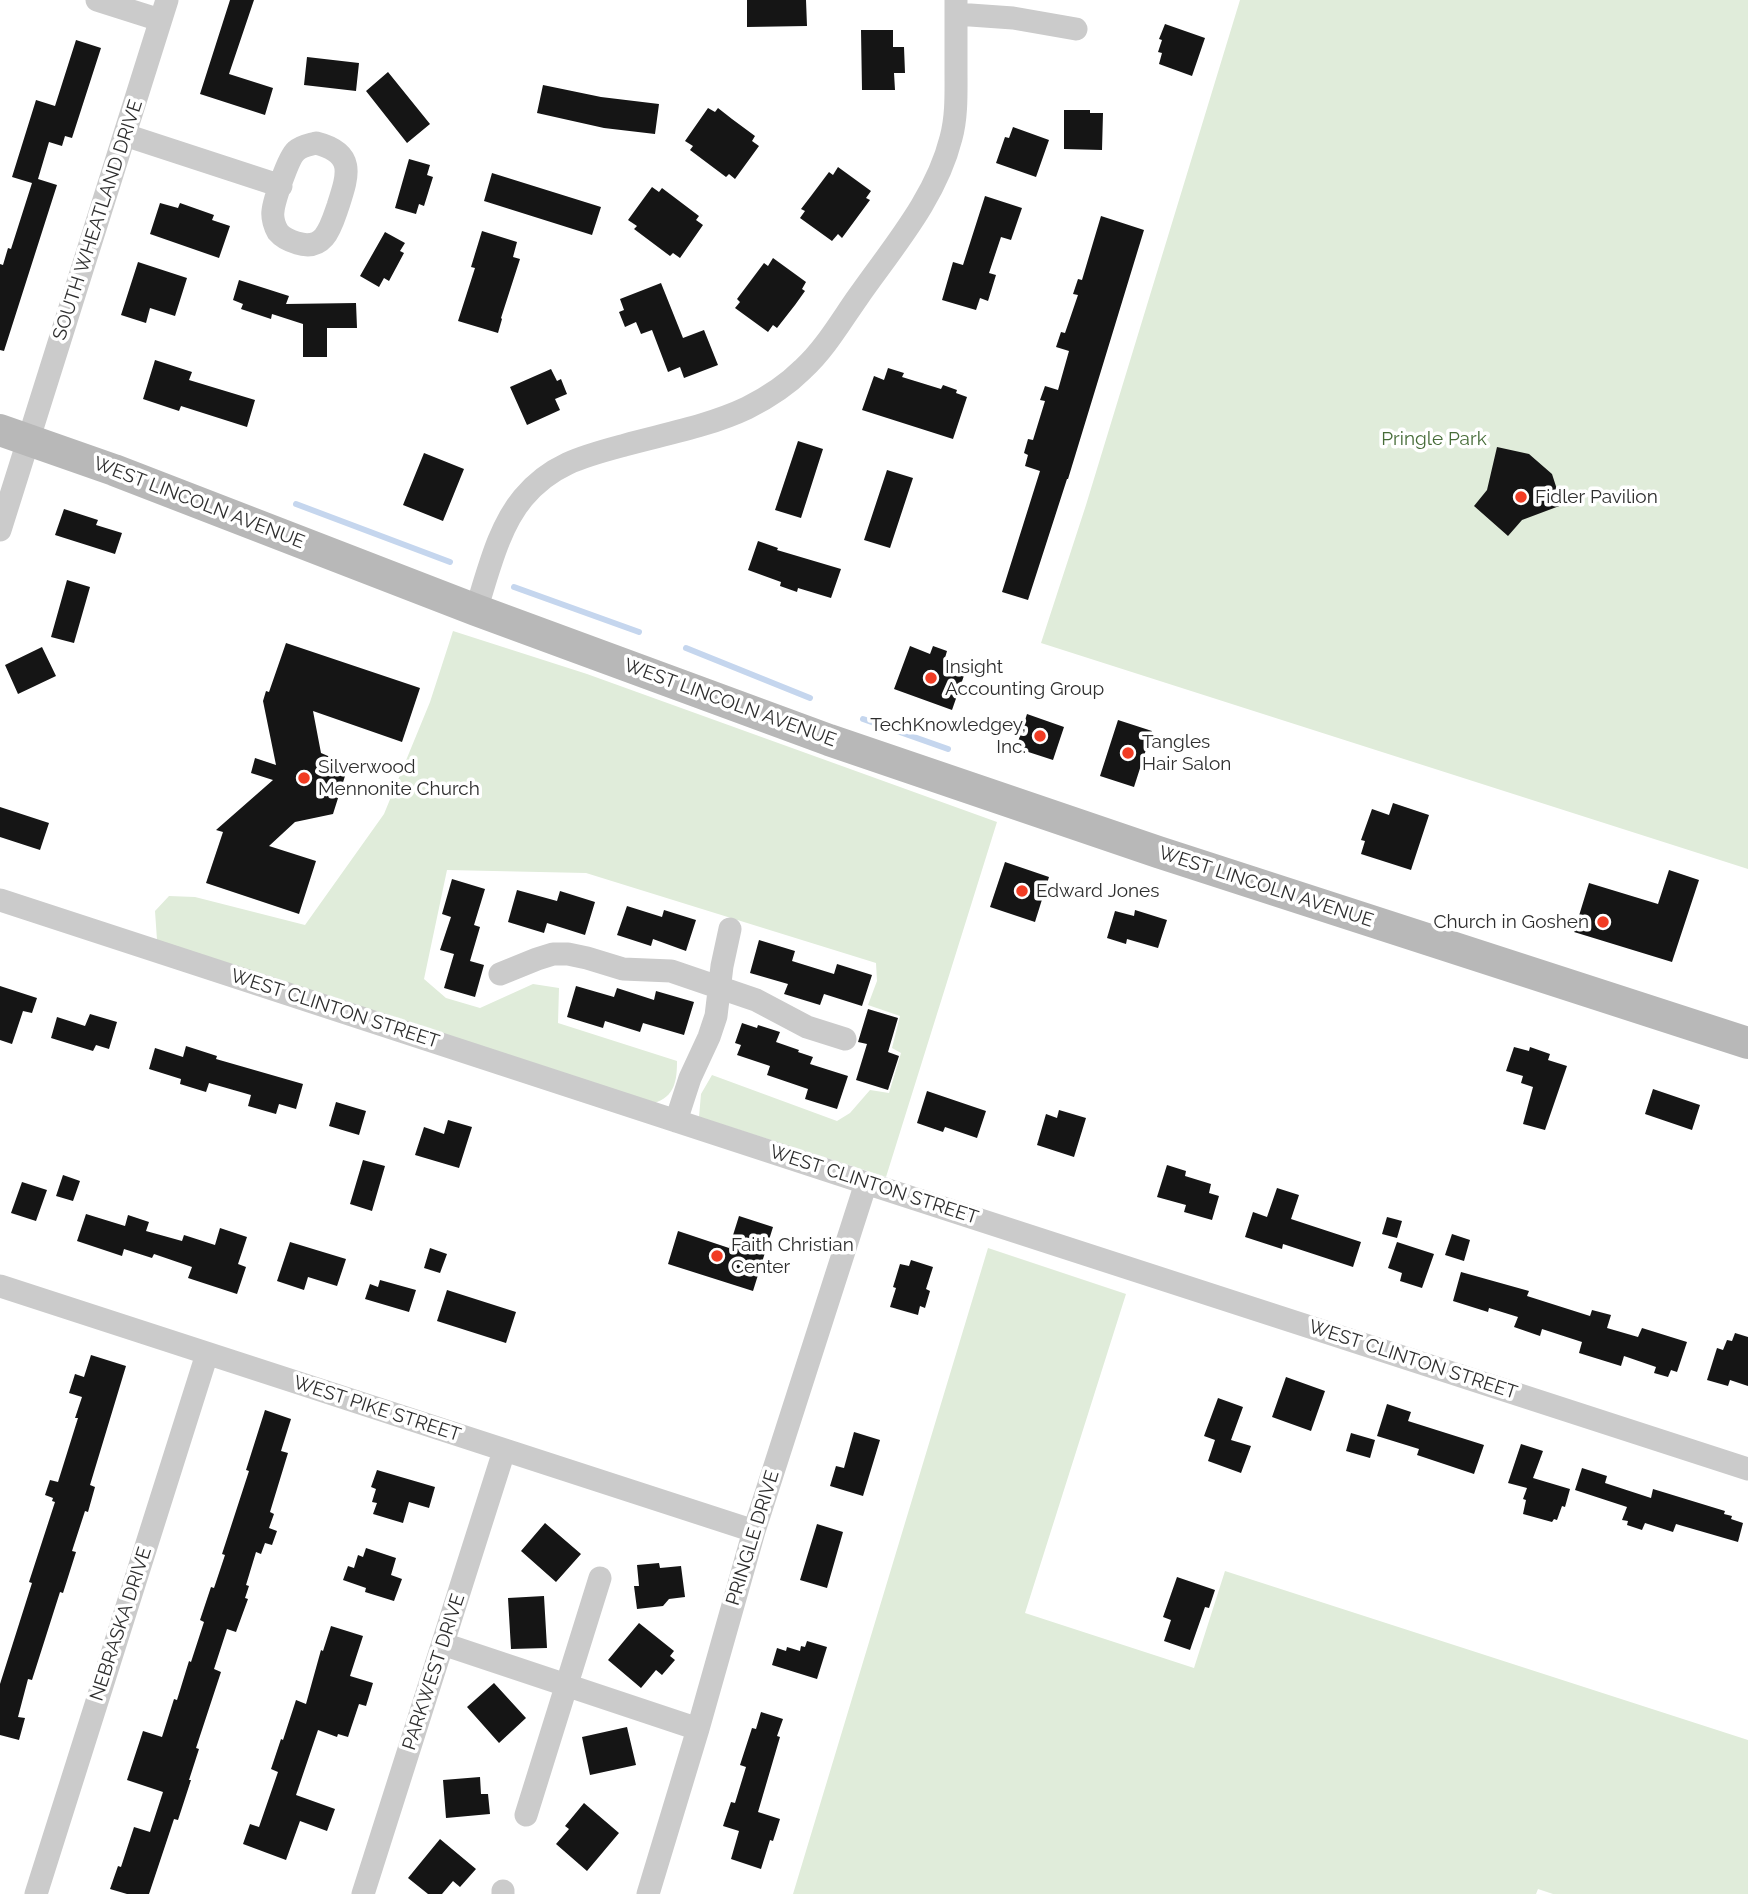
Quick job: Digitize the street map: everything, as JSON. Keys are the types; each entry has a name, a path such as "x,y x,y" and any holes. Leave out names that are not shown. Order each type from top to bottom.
{"street":[{"path":"97,0 164,10"},
{"path":"476,610 498,544 514,511 523,498 553,470 584,456 690,428 745,409 789,382 817,354 933,188 952,136 955,112 956,7 1076,29"},
{"name":"SOUTH WHEATLAND DRIVE","path":"0,530 15,435 125,135 164,10"},
{"path":"125,135 281,186"},
{"name":"WEST LINCOLN AVENUE","path":"15,435 114,470 476,610 829,740 1435,943 1748,1043"},
{"name":"WEST CLINTON STREET","path":"0,900 1748,1469"},
{"path":"676,1121 690,1078 716,1016 730,929"},
{"path":"500,974 553,954 568,954 623,969 671,971 756,1000 807,1027 845,1039"},
{"name":"PRINGLE DRIVE","path":"648,1894 754,1531 866,1183"},
{"name":"WEST PIKE STREET","path":"0,1286 754,1531"},
{"name":"NEBRASKA DRIVE","path":"36,1894 207,1354"},
{"name":"PARKWEST DRIVE","path":"363,1894 504,1451"},
{"path":"526,1815 600,1578"},
{"path":"443,1644 698,1729"}],"green space":[{"name":"Pringle Park","path":"1240,0 1748,0 1748,869 1041,643 1086,505"},
{"path":"453,631 587,674 997,822 886,1177 699,1117 701,1094 712,1075 837,1121 850,1113 870,1090 889,1093 901,1053 892,1048 900,1016 868,1005 877,981 876,963 586,873 447,870 424,979 446,998 480,1008 533,984 559,988 558,1023 677,1061 671,1092 654,1103 157,940 155,911 169,896 195,897 305,925 384,814 430,702"},
{"path":"988,1248 1126,1294 1025,1613 1194,1668 1225,1571 1748,1740 1748,1894 1553,1894 1538,1889 1536,1894 793,1894"}],"building":[{"path":"230,0 254,0 229,74 273,88 265,115 200,94"},
{"path":"747,0 806,0 807,26 747,27"},
{"path":"1165,24 1205,38 1192,76 1159,64 1162,53 1158,52 1162,40 1159,39"},
{"path":"861,30 893,30 893,47 904,47 905,73 894,73 895,90 862,90"},
{"path":"76,40 101,48 72,138 65,136 62,146 49,142 38,179 57,185 4,351 0,350 0,264 3,265 8,248 11,249 32,183 12,177 36,100 55,106"},
{"path":"307,57 359,63 356,91 304,85"},
{"path":"388,72 430,124 407,143 366,91"},
{"path":"543,85 601,97 659,104 655,134 604,128 537,113"},
{"path":"708,108 715,112 718,108 755,136 752,141 759,146 735,179 729,174 726,177 690,150 693,146 685,141"},
{"path":"1064,110 1103,113 1102,150 1064,149"},
{"path":"1013,127 1049,140 1036,177 996,163 1005,137 1009,138"},
{"path":"409,159 430,165 427,175 433,177 424,206 419,204 416,214 395,208"},
{"path":"838,167 871,191 866,198 870,200 842,238 838,234 832,241 800,218 805,211 801,209 829,172 833,175"},
{"path":"492,173 601,207 592,235 484,201"},
{"path":"652,187 659,192 662,188 699,216 696,220 703,225 680,258 673,253 670,256 634,229 637,226 628,220"},
{"path":"985,196 1022,208 1011,240 1001,237 989,273 996,275 988,301 980,298 976,310 942,300 953,262 963,265"},
{"path":"160,203 178,208 180,203 214,215 212,220 230,226 219,258 150,234"},
{"path":"1101,216 1144,230 1028,600 1002,592 1040,471 1025,466 1028,455 1024,453 1028,439 1033,440 1045,401 1040,400 1045,386 1058,390 1069,351 1056,347 1061,332 1065,333 1078,295 1073,294 1078,279 1082,280"},
{"path":"482,231 517,242 513,257 520,259 498,333 458,321 475,268 471,267"},
{"path":"385,232 405,243 400,251 404,253 389,281 384,278 379,287 360,276"},
{"path":"773,258 806,282 802,289 805,291 795,305 777,328 773,325 768,332 735,308 740,302 737,299 764,263 768,266"},
{"path":"138,262 187,278 175,316 150,308 146,323 121,315"},
{"path":"239,280 289,296 286,304 356,303 357,328 327,328 327,357 303,357 303,324 272,314 271,319 241,309 243,304 233,300"},
{"path":"661,283 683,338 704,330 718,365 684,378 680,367 668,372 652,330 641,334 636,322 625,327 619,312 624,310 620,299"},
{"path":"155,360 192,372 189,380 255,400 247,427 181,406 179,411 143,399"},
{"path":"888,368 904,373 902,377 941,389 943,385 967,397 953,439 862,410 874,376 884,380"},
{"path":"551,369 557,381 561,379 567,394 555,399 560,410 527,425 510,387"},
{"path":"798,441 823,449 801,518 775,510"},
{"name":"Fidler Pavilion","path":"1497,447 1529,454 1552,474 1562,505 1522,520 1508,536 1474,506 1487,490"},
{"path":"424,453 464,469 443,521 403,505"},
{"path":"887,470 913,478 890,548 864,540"},
{"path":"64,509 98,520 96,525 122,533 115,554 55,535"},
{"path":"758,541 778,548 777,550 841,569 831,598 798,588 797,592 780,586 781,582 748,570"},
{"path":"67,580 90,587 74,643 51,637"},
{"name":"Silverwood Mennonite Church","path":"286,643 420,688 402,742 313,711 321,753 328,756 345,776 333,814 295,822 269,846 316,861 299,914 206,883 223,832 216,830 273,780 251,773 255,758 276,765 263,701 266,691 269,692"},
{"path":"910,646 930,654 933,646 947,651 945,658 967,667 952,710 894,689"},
{"path":"42,647 56,676 18,694 5,665"},
{"path":"1027,714 1064,727 1053,760 1016,748"},
{"path":"1118,720 1152,731 1134,787 1100,776"},
{"path":"1393,803 1429,815 1411,870 1361,854 1365,841 1361,840 1372,809 1389,815"},
{"path":"0,807 49,823 40,850 0,837"},
{"path":"1005,862 1049,877 1035,922 990,907"},
{"path":"1669,870 1699,880 1672,962 1574,932 1589,883 1658,904"},
{"path":"452,879 485,889 474,925 480,927 470,961 484,965 475,997 444,988 454,954 440,950 451,917 442,914"},
{"path":"517,890 557,901 560,891 595,902 585,935 547,923 544,933 508,922"},
{"path":"627,906 662,917 664,910 696,920 686,951 653,939 651,946 617,935"},
{"path":"1135,910 1167,920 1158,948 1127,939 1126,944 1107,938 1115,911 1134,916"},
{"path":"759,940 795,951 792,961 834,974 837,964 872,975 862,1006 824,994 820,1005 784,994 788,984 750,973"},
{"path":"0,986 37,998 32,1013 23,1011 12,1044 0,1040"},
{"path":"576,986 614,997 617,988 654,1000 656,991 694,1002 684,1035 643,1023 640,1032 605,1021 603,1028 567,1017"},
{"path":"868,1009 898,1018 888,1052 899,1056 888,1090 856,1080 867,1044 858,1042"},
{"path":"90,1014 117,1022 109,1049 96,1045 93,1051 51,1038 57,1017 85,1026"},
{"path":"742,1023 780,1032 776,1042 813,1057 810,1064 848,1076 837,1109 805,1099 808,1089 767,1075 770,1066 737,1055 741,1045 735,1043"},
{"path":"186,1046 217,1056 216,1059 303,1084 296,1109 279,1104 276,1114 248,1106 251,1095 209,1083 206,1092 180,1084 181,1079 149,1069 155,1048 183,1057"},
{"path":"1514,1047 1529,1051 1530,1047 1550,1054 1548,1060 1567,1066 1545,1130 1523,1124 1533,1087 1521,1083 1523,1076 1506,1071"},
{"path":"1653,1089 1700,1105 1692,1130 1645,1114"},
{"path":"927,1091 986,1111 977,1138 945,1127 943,1132 917,1123"},
{"path":"336,1102 366,1111 359,1135 329,1126"},
{"path":"1059,1110 1086,1118 1074,1157 1037,1145 1046,1114 1057,1118"},
{"path":"448,1120 472,1127 459,1168 415,1155 424,1127 444,1134"},
{"path":"363,1160 385,1166 372,1211 350,1204"},
{"path":"1167,1165 1186,1171 1185,1176 1211,1184 1209,1193 1219,1196 1212,1220 1184,1212 1186,1205 1157,1197"},
{"path":"63,1175 80,1181 73,1201 56,1196"},
{"path":"22,1182 47,1190 36,1221 11,1213"},
{"path":"1277,1188 1299,1195 1291,1219 1361,1242 1353,1267 1283,1244 1282,1249 1245,1237 1253,1212 1267,1217"},
{"path":"86,1214 125,1226 128,1215 149,1222 146,1231 182,1241 184,1235 215,1245 220,1228 247,1237 238,1264 246,1267 237,1294 188,1278 192,1267 154,1254 152,1258 124,1249 122,1256 77,1241"},
{"name":"Faith Christian Center","path":"739,1216 773,1227 753,1291 668,1264 678,1231 729,1248"},
{"path":"1387,1217 1402,1221 1397,1238 1382,1234"},
{"path":"1452,1234 1470,1240 1464,1261 1445,1255"},
{"path":"290,1242 346,1259 337,1286 308,1277 304,1290 277,1281"},
{"path":"1397,1242 1434,1254 1422,1288 1400,1281 1402,1273 1388,1268"},
{"path":"430,1248 447,1254 440,1273 424,1268"},
{"path":"911,1260 933,1267 926,1289 930,1291 925,1308 920,1306 918,1315 890,1307 900,1264 909,1266"},
{"path":"1461,1272 1529,1291 1527,1296 1590,1316 1592,1310 1611,1315 1607,1328 1638,1337 1642,1328 1687,1342 1677,1372 1671,1370 1668,1377 1654,1373 1656,1367 1624,1356 1621,1366 1579,1353 1582,1342 1542,1329 1540,1336 1514,1327 1518,1317 1489,1308 1488,1312 1453,1301"},
{"path":"380,1280 416,1290 409,1312 365,1299 370,1284 378,1287"},
{"path":"447,1290 516,1312 506,1343 437,1321"},
{"path":"1735,1333 1748,1337 1748,1386 1730,1380 1728,1386 1707,1380 1717,1348 1723,1350 1727,1340 1732,1341"},
{"path":"91,1355 126,1366 90,1485 95,1487 88,1512 85,1511 72,1551 76,1552 63,1593 60,1592 32,1680 28,1679 18,1717 25,1718 19,1740 0,1735 0,1684 55,1502 52,1501 53,1498 45,1495 50,1480 58,1482 78,1418 75,1418 82,1397 69,1393 75,1374 84,1377"},
{"path":"1286,1377 1325,1391 1311,1431 1272,1417"},
{"path":"1218,1398 1243,1407 1231,1440 1251,1446 1241,1473 1208,1461 1215,1440 1204,1436"},
{"path":"1387,1404 1411,1412 1408,1421 1484,1445 1474,1474 1417,1455 1419,1449 1377,1436"},
{"path":"265,1410 291,1419 281,1451 288,1453 270,1512 274,1514 269,1528 277,1531 272,1545 265,1543 261,1554 256,1552 246,1585 249,1586 245,1598 248,1599 236,1632 227,1629 214,1669 221,1672 196,1748 199,1749 191,1780 178,1820 174,1819 149,1894 127,1894 110,1889 118,1866 121,1867 134,1827 150,1832 163,1792 127,1780 143,1731 162,1737 174,1699 177,1700 204,1622 200,1620 225,1555 222,1554 249,1471 246,1470"},
{"path":"854,1432 880,1440 863,1496 830,1486 836,1466 844,1468"},
{"path":"1351,1433 1375,1440 1370,1458 1346,1451"},
{"path":"1521,1444 1543,1451 1533,1478 1570,1489 1565,1507 1562,1506 1557,1520 1552,1522 1523,1514 1526,1500 1523,1499 1527,1488 1508,1483"},
{"path":"1582,1468 1607,1476 1605,1483 1651,1498 1653,1489 1725,1511 1724,1514 1732,1516 1731,1519 1743,1523 1738,1542 1676,1524 1673,1532 1645,1523 1642,1530 1627,1525 1628,1521 1622,1520 1627,1507 1575,1490"},
{"path":"377,1470 435,1487 429,1508 409,1502 403,1523 373,1514 377,1503 372,1502 376,1489 371,1487"},
{"path":"545,1523 581,1554 556,1582 521,1551"},
{"path":"817,1524 843,1532 827,1588 800,1580"},
{"path":"366,1548 396,1558 391,1575 402,1579 394,1601 365,1592 366,1588 343,1580 348,1566 354,1568 358,1555 363,1557"},
{"path":"659,1563 660,1568 681,1566 685,1597 669,1599 663,1606 637,1609 634,1586 639,1586 637,1565"},
{"path":"1177,1577 1215,1590 1209,1608 1205,1607 1190,1650 1164,1641 1171,1620 1163,1617"},
{"path":"544,1596 547,1648 511,1649 508,1598"},
{"path":"639,1623 674,1651 670,1656 675,1660 662,1675 656,1670 641,1688 608,1660"},
{"path":"331,1626 363,1636 350,1676 373,1683 366,1706 359,1704 348,1737 338,1734 337,1737 318,1730 296,1795 335,1809 327,1831 300,1821 286,1860 243,1844 250,1824 259,1827 278,1772 271,1769 281,1739 283,1740 296,1700 306,1704 321,1650 323,1651"},
{"path":"807,1641 827,1647 817,1679 772,1665 777,1648 786,1651 787,1647 800,1651"},
{"path":"494,1683 526,1718 499,1743 467,1707"},
{"path":"761,1712 783,1719 758,1812 780,1819 761,1869 731,1859 739,1831 723,1826 731,1802 735,1803 746,1767 740,1765 752,1728 756,1729"},
{"path":"627,1727 636,1765 590,1775 582,1737"},
{"path":"480,1777 481,1794 488,1794 490,1814 446,1818 443,1780"},
{"path":"584,1803 619,1833 587,1871 556,1844 569,1829 565,1826"},
{"path":"440,1839 476,1869 460,1887 453,1881 442,1894 428,1894 408,1878"}],"waterway":[{"path":"296,504 450,562"},
{"path":"514,587 639,632"},
{"path":"686,648 810,698"},
{"path":"863,719 948,749"}],"place":[{"name":"Fidler Pavilion","path":"1521,497"},
{"name":"Insight Accounting Group","path":"931,678"},
{"name":"TechKnowledgey, Inc.","path":"1040,736"},
{"name":"Tangles Hair Salon","path":"1128,753"},
{"name":"Silverwood Mennonite Church","path":"304,778"},
{"name":"Edward Jones","path":"1022,891"},
{"name":"Church in Goshen","path":"1603,922"},
{"name":"Faith Christian Center","path":"717,1256"}]}
